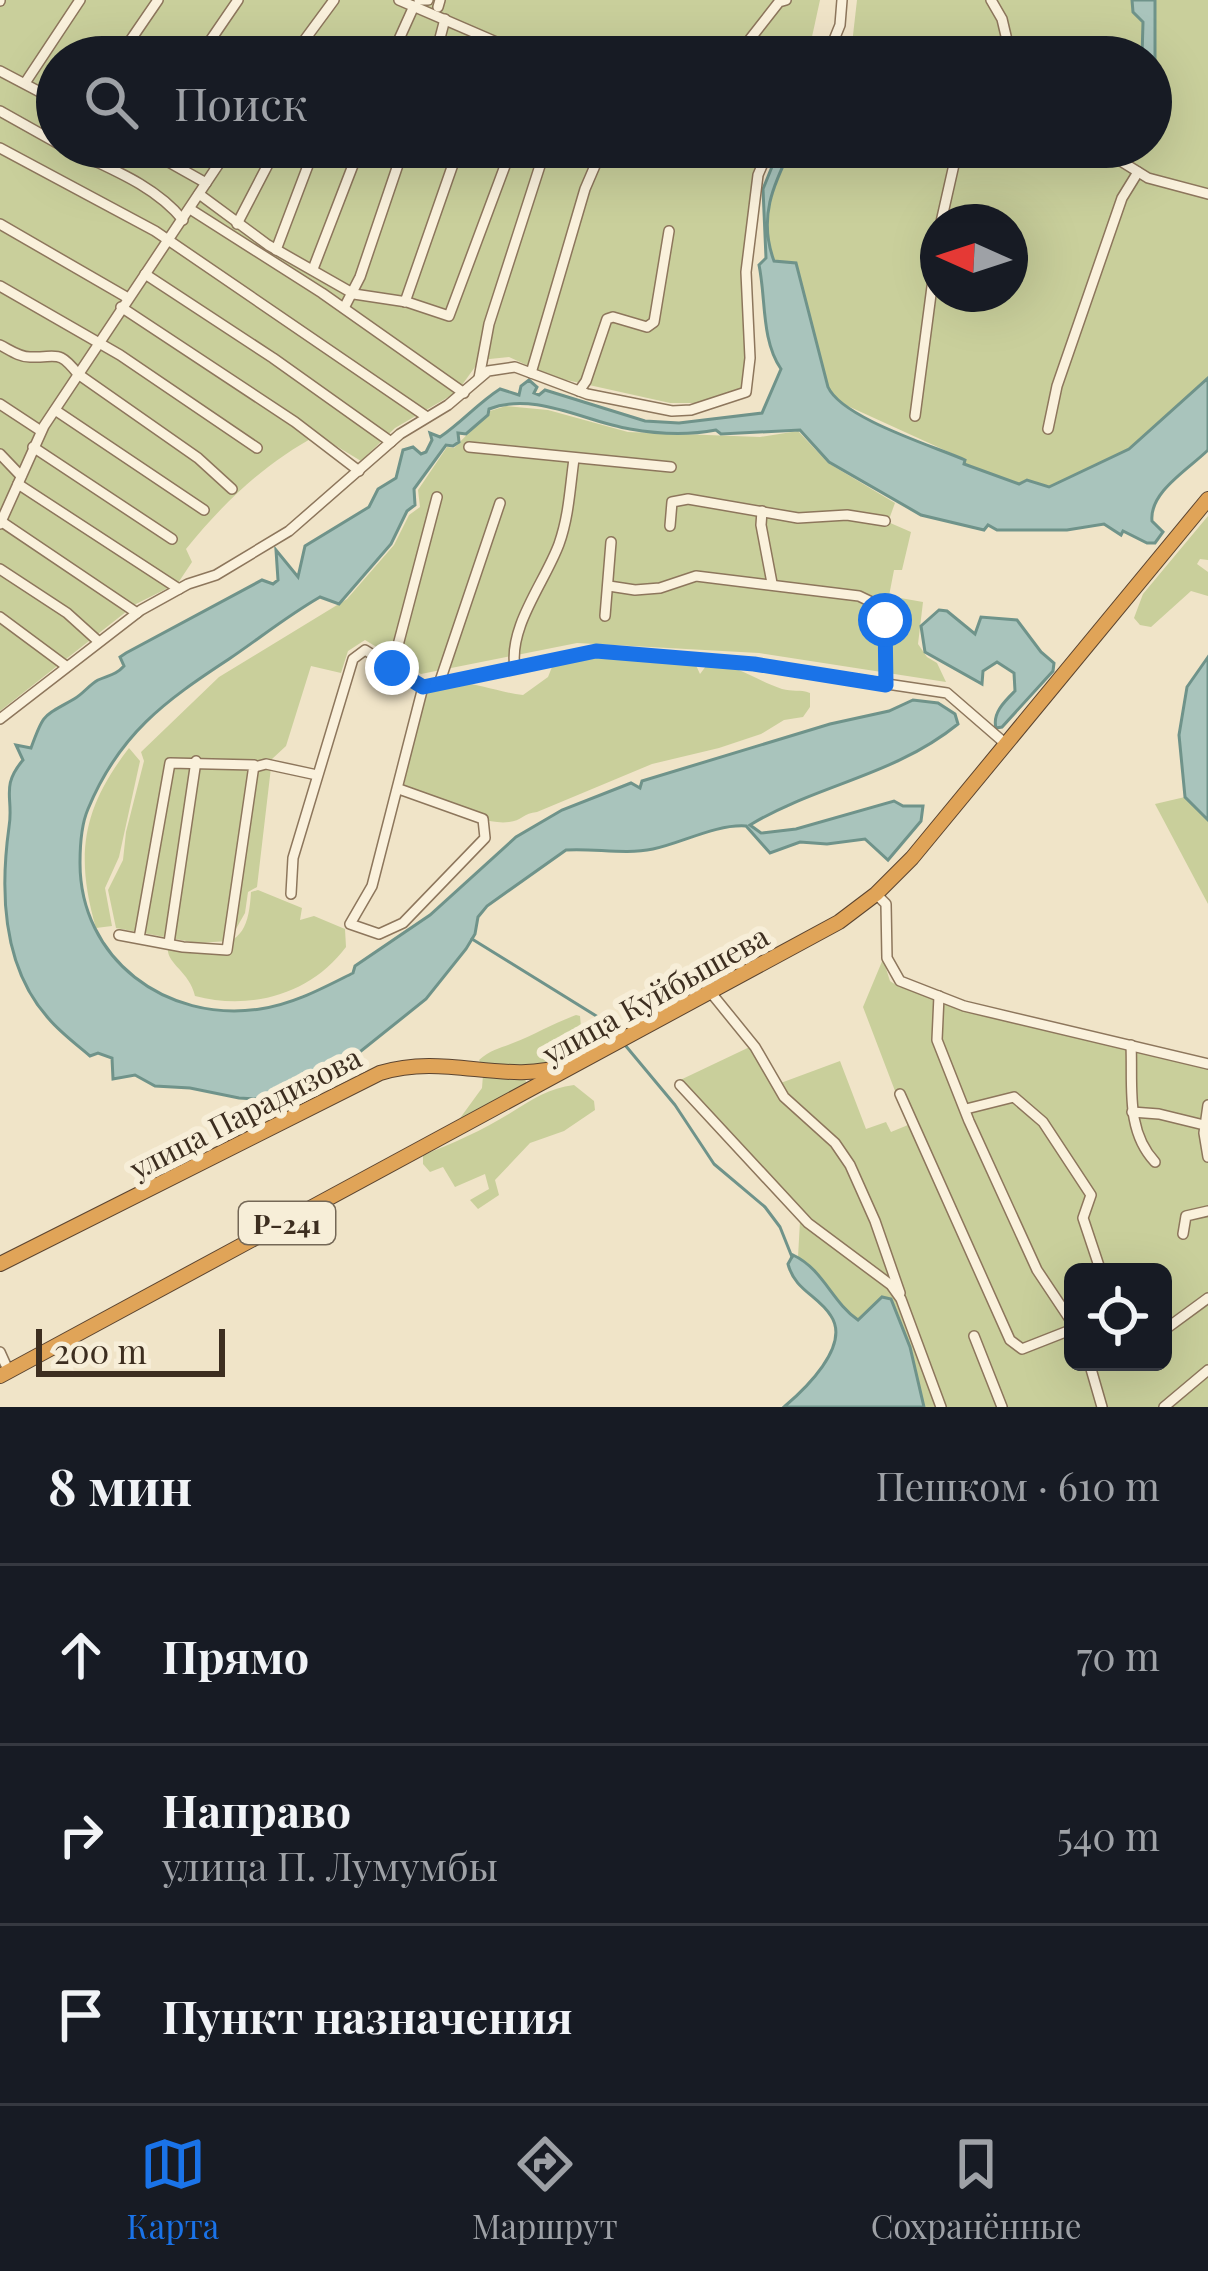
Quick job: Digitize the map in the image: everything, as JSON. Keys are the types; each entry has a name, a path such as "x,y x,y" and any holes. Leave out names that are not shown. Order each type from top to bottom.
{"highway":[{"name":"улица Куйбышева","path":"4,1374 806,944 876,894 1007,745 1208,499"},
{"name":"улица Парадизова","path":"0,1264 380,1073 420,1063 531,1072 554,1069 600,1051"}],"street":[{"path":"56,36 80,0"},
{"path":"133,36 158,0"},
{"path":"213,36 238,0"},
{"path":"307,36 334,0"},
{"path":"399,0 428,3 445,19 483,36"},
{"path":"835,36 842,0"},
{"path":"991,0 1006,36"},
{"path":"753,36 781,1"},
{"path":"405,36 428,3"},
{"path":"441,36 445,19"},
{"path":"25,83 36,66"},
{"path":"0,71 36,89"},
{"path":"0,111 36,131"},
{"path":"0,148 36,168"},
{"path":"36,168 168,241 427,417"},
{"path":"107,168 172,207 183,220"},
{"path":"179,168 206,183"},
{"path":"137,614 1,523 41,431 216,168"},
{"path":"237,224 266,168"},
{"path":"276,250 307,168"},
{"path":"313,269 352,168"},
{"path":"344,308 396,168"},
{"path":"405,302 452,168"},
{"path":"199,194 276,250 351,292 449,316 504,168"},
{"path":"479,378 489,324 539,168"},
{"path":"531,373 594,168"},
{"path":"0,719 137,614 290,531 391,442 479,378 503,367 578,392 682,412 746,392 751,358 746,272 761,168"},
{"path":"944,204 953,168"},
{"path":"1134,168 1208,194"},
{"path":"1048,429 1057,386 1122,198 1138,172"},
{"path":"190,209 344,308 464,393"},
{"path":"0,224 124,303 359,471"},
{"path":"578,392 607,319 613,316 647,327 654,322 669,231"},
{"path":"145,274 391,442"},
{"path":"0,286 99,342 257,448"},
{"path":"915,416 929,312"},
{"path":"0,345 26,358 56,354 198,458 232,489"},
{"path":"0,404 41,431"},
{"path":"55,410 204,510"},
{"path":"33,446 172,539"},
{"path":"469,447 671,467"},
{"path":"0,454 20,480 179,589"},
{"path":"515,668 513,653 519,632 563,532 574,458"},
{"path":"392,668 437,497"},
{"path":"670,526 674,500 702,500 812,519 847,515 885,521"},
{"path":"439,684 500,503"},
{"path":"762,511 772,583"},
{"path":"605,616 611,542"},
{"path":"0,569 82,623 98,641"},
{"path":"609,586 660,588 696,576 852,594 884,608 886,685"},
{"path":"0,617 66,666"},
{"path":"291,894 293,858 317,775 353,659 365,650 423,687 596,651 754,664 946,693 1007,745"},
{"path":"399,789 483,819 485,838 403,923 379,934 350,924 372,886 423,687"},
{"path":"169,943 196,761"},
{"path":"139,938 170,763 266,764 317,775"},
{"path":"119,935 227,950 255,767"},
{"path":"876,894 886,904 885,950 900,981 964,1006 1208,1064"},
{"path":"712,994 755,1047 784,1097 827,1135 850,1165 889,1258 941,1407"},
{"path":"939,996 938,1040 1037,1270 1064,1311"},
{"path":"1131,1045 1132,1112 1147,1153 1156,1162"},
{"path":"680,1085 808,1223 891,1285 901,1299"},
{"path":"900,1094 1010,1340 1026,1348 1064,1331"},
{"path":"966,1109 1014,1097 1043,1122 1091,1196 1083,1218 1098,1263"},
{"path":"1208,1105 1204,1125 1208,1156"},
{"path":"1132,1112 1204,1125"},
{"path":"1184,1234 1186,1216 1208,1211"},
{"path":"1172,1324 1208,1298"},
{"path":"1060,1304 1064,1303"},
{"path":"974,1336 1002,1407"},
{"path":"0,1352 4,1374"},
{"path":"1165,1407 1208,1370"},
{"path":"1092,1371 1102,1407"}],"green space":[{"path":"0,0 820,0 812,36 36,36 36,168 762,168 744,271 749,367 744,385 736,392 698,403 670,403 553,377 509,357 480,360 457,392 395,428 361,461 318,435 263,471 186,549 192,562 178,583 136,604 0,711"},
{"path":"857,0 1132,0 1133,12 1143,22 1143,36 853,36"},
{"path":"1155,0 1208,0 1208,378 1129,449 1049,487 1027,480 1020,484 963,464 964,459 839,402 818,358 796,263 773,261 767,230 770,202 782,168 1172,168 1172,36 1154,36"},
{"path":"506,406 548,410 628,432 760,437 798,431 828,463 895,503 888,522 911,532 902,570 894,570 889,596 923,602 918,644 937,663 946,682 759,653 577,643 421,674 365,640 348,651 341,673 311,666 286,746 272,759 257,887 248,892 245,913 229,941 197,943 116,928 108,890 123,860 144,761 141,752 219,677 347,599 394,545 409,515 420,507 418,490 447,447 454,448 490,411"},
{"path":"1208,516 1208,560 1200,559 1197,564 1208,572 1208,596 1191,591 1151,627 1140,625 1134,618 1143,594"},
{"path":"596,653 694,661 700,674 709,662 719,664 782,689 810,693 810,707 803,717 784,720 761,734 652,764 513,821 470,816 403,789 424,695 434,687 471,684 523,695 548,677 554,662"},
{"path":"129,748 140,761 119,857 105,888 112,926 96,928 86,878 87,834 101,792"},
{"path":"1185,797 1208,820 1208,904 1155,804"},
{"path":"258,890 302,908 300,920 314,916 345,929 346,947 316,977 278,995 237,1001 195,996 168,953 171,937 198,946 230,941 242,931 251,892"},
{"path":"883,959 890,981 899,987 1208,1066 1208,1407 924,1407 905,1336 877,1301 859,1320 842,1306 798,1257 800,1221 676,1082 756,1044 778,1084 840,1061 866,1129 886,1122 891,1132 908,1125 863,1007"},
{"path":"576,1015 581,1027 589,1032 602,1028 605,1036 576,1053 546,1062 497,1065 479,1060 492,1051"},
{"path":"483,1075 525,1079 527,1085 458,1121 482,1088"},
{"path":"574,1085 594,1101 595,1110 564,1131 530,1143 495,1180 499,1195 478,1209 470,1200 489,1189 485,1174 455,1187 443,1167 430,1172 423,1164 423,1155 541,1095"}],"water":[{"path":"1132,0 1155,0 1155,36 1143,36 1143,22 1133,12"},
{"path":"772,168 783,168 768,216 769,245 774,261 796,263 828,387 851,410 965,460 964,464 1019,484 1027,480 1049,487 1129,449 1208,378 1208,450 1157,500 1152,521 1163,532 1155,543 1123,531 1121,535 1104,524 1067,530 997,530 988,525 984,530 921,515 829,462 800,430 663,433 542,406 506,404 489,409 466,434 458,433 459,442 446,445 414,489 415,505 407,511 391,544 339,604 320,597 285,619 164,705 114,760 86,815 80,863 84,897 95,928 112,955 135,977 192,1006 225,1011 273,1007 296,999 353,973 355,966 430,915 516,837 562,810 631,783 640,788 642,781 889,711 913,700 938,703 955,714 958,724 908,756 750,825 761,833 796,829 894,801 923,806 921,821 888,860 865,839 800,842 770,853 746,826 642,851 566,850 487,906 466,949 426,999 346,1063 300,1088 257,1099 155,1086 135,1075 113,1079 112,1058 98,1053 90,1056 49,1019 33,998 13,953 5,877 10,785 23,760 16,745 31,748 46,717 121,669 120,657 126,653 262,580 273,584 278,580 276,550 298,577 305,546 369,507 378,489 396,478 403,450 413,447 421,454 426,452 430,433 440,437 500,389 519,395 529,380 539,395 545,390 645,421 679,423 762,413 781,369 767,332 759,265 766,258 763,189"},
{"path":"939,610 947,611 975,634 981,617 1017,620 1054,663 1053,671 1002,727 996,728 996,717 1015,691 1014,673 997,662 983,671 982,684 925,652 921,626"},
{"path":"1208,657 1208,820 1185,797 1179,735 1187,687"},
{"path":"793,1255 858,1320 882,1297 891,1299 910,1347 924,1407 784,1407 822,1366 836,1328 831,1316 791,1273 788,1264"}],"waterway":[{"path":"472,939 606,1022 619,1038"},
{"path":"625,1045 675,1105 714,1164 765,1207 780,1227 792,1257"}],"route":[{"path":"392,668 423,687 596,651 754,664 886,685 885,620"}]}
